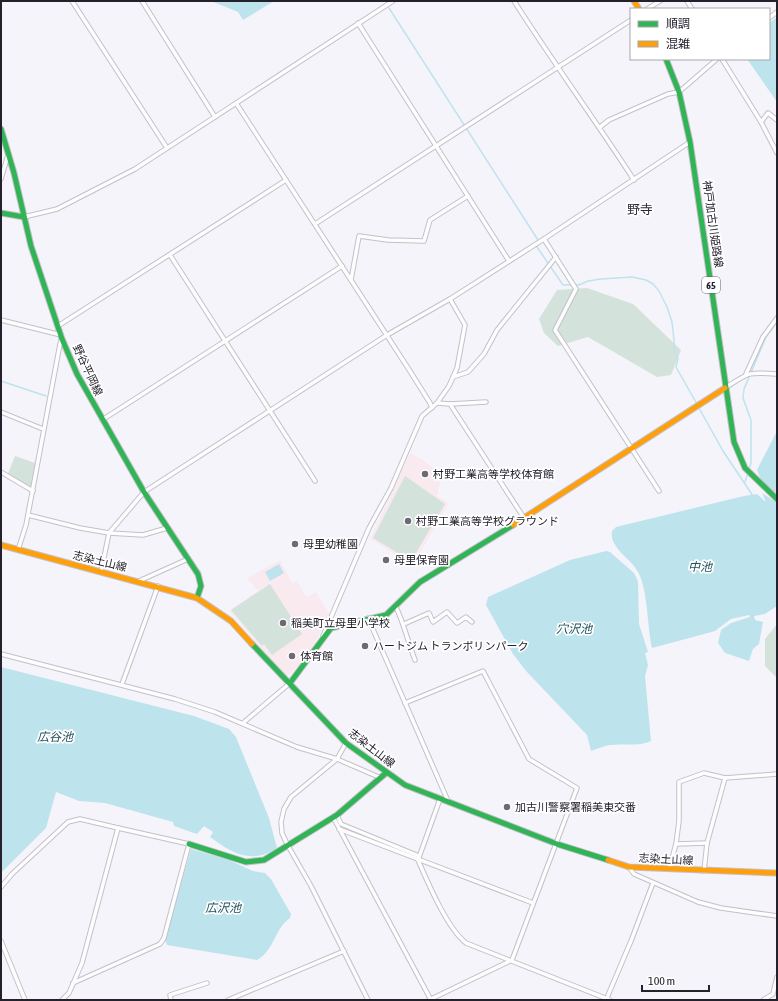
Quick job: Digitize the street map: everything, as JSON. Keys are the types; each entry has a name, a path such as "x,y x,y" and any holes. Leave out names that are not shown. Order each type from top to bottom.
{"main road":[{"name":"神戸加古川姫路線","path":"666,60 679,92 690,142 734,442 745,468 777,499"},
{"name":"野谷平岡線","path":"1,131 9,154 31,246 58,326 80,381 144,492 200,580 201,586 197,598"},
{"path":"1,213 24,217"},
{"path":"290,683 331,628 368,618 386,615 396,607 420,582 524,518 725,388"},
{"name":"志染土山線","path":"1,545 158,586 197,598 231,621 346,743 386,773 405,785 557,844 629,868 777,873"},
{"path":"189,844 246,862 254,863 274,856 287,844 335,816 386,773"}],"street":[{"path":"72,1 167,148"},
{"path":"142,1 214,117"},
{"path":"514,1 557,68 600,127 634,180"},
{"path":"649,8 660,1"},
{"path":"24,217 57,209 136,169 391,2"},
{"path":"315,224 630,21"},
{"path":"358,23 508,261"},
{"path":"600,127 609,120 668,94 679,92 716,60"},
{"path":"723,60 761,122 777,153"},
{"path":"236,103 387,335 432,408"},
{"path":"761,122 768,113 777,120"},
{"path":"101,572 109,533 144,492 387,335 450,299 544,239 690,142"},
{"path":"1,179 9,154"},
{"path":"58,326 286,180"},
{"path":"351,280 359,236 388,240 424,241 430,220 468,196"},
{"path":"544,239 576,289 555,330 659,491"},
{"path":"170,255 315,480"},
{"path":"453,377 468,372 484,354 496,330 546,267 556,257"},
{"path":"102,420 342,266"},
{"path":"323,637 369,528 397,476 422,416 437,404 449,386 457,368 465,325 450,299"},
{"path":"746,374 763,337 777,318"},
{"path":"1,320 62,337 43,428 33,491 18,550"},
{"path":"725,388 746,374 760,372 777,374"},
{"path":"437,404 486,402"},
{"path":"450,404 524,518"},
{"path":"1,412 43,428"},
{"path":"1,472 33,491"},
{"path":"28,515 109,533 143,536 167,528"},
{"path":"138,581 188,559"},
{"path":"122,684 158,586"},
{"path":"396,607 404,624 405,633 415,660"},
{"path":"404,624 429,613 433,622 448,612 457,623 466,617 472,622"},
{"path":"368,618 448,802"},
{"path":"1,654 122,684 175,699 242,723 297,747 337,759 381,778"},
{"path":"335,816 339,828 430,1000 512,960 577,788 529,759 483,671 405,703"},
{"path":"242,723 290,683"},
{"path":"346,743 337,759 291,797 284,809 281,822 282,833 287,844 311,886 368,1000"},
{"path":"669,869 676,844 679,821 678,782 704,773 725,778 777,774"},
{"path":"704,871 707,842 725,778"},
{"path":"440,799 418,858 429,885 458,937 466,943 512,960 607,1000 653,883"},
{"path":"335,816 341,824 418,858"},
{"path":"1,887 12,874 68,822 80,819 189,844 164,938 160,944 73,983"},
{"path":"62,1000 69,993 82,963 118,828"},
{"path":"339,828 533,903"},
{"path":"676,844 707,842"},
{"path":"629,868 634,874 698,902 713,906 777,916"},
{"path":"1,941 25,1000"},
{"path":"228,1000 344,951"},
{"path":"763,1000 773,994 777,978"},
{"path":"171,1000 170,995 207,983"}],"shaded area":[{"path":"587,288 633,304 681,350 671,375 657,377 588,337 558,346 544,333 539,319 557,290"},
{"name":"村野工業高等学校グラウンド","path":"410,453 422,459 442,476 437,496 449,503 413,565 370,539"},
{"path":"15,456 38,464 33,491 7,476"},
{"name":"村野工業高等学校グラウンド","path":"405,476 445,504 411,561 373,538"},
{"name":"稲美町立母里小学校","path":"280,560 292,583 297,580 306,597 316,592 330,615 310,651 291,674 285,676 229,611 258,591 247,578"},
{"path":"270,584 302,634 272,655 264,644 262,646 231,610"},
{"path":"777,624 776,677 765,666 765,639"}],"water":[{"path":"211,1 274,1 243,20 238,12"},
{"path":"777,17 777,102 748,60 770,60 770,22"},
{"path":"777,431 777,494 761,480 757,470"},
{"name":"中池","path":"762,493 777,503 777,606 765,614 754,616 755,620 763,622 759,644 753,649 749,661 725,653 718,643 721,630 731,623 750,617 749,615 731,619 715,631 652,648 644,588 635,567 621,553 614,543 612,531 616,527 744,496 757,494 766,502"},
{"name":"穴沢池","path":"606,551 610,552 634,573 638,581 639,624 648,652 645,653 648,665 645,676 651,741 636,744 615,744 591,751 587,735 526,671 513,654 486,605 488,597 570,560"},
{"path":"279,564 284,573 270,581 265,572"},
{"name":"広谷池","path":"1,667 194,716 229,729 236,737 269,818 277,848 259,856 242,855 226,848 210,837 213,832 204,826 197,834 174,826 173,822 105,803 79,801 56,792 46,828 1,873"},
{"name":"広沢池","path":"191,849 229,860 253,871 265,873 271,879 291,914 290,918 281,928 268,951 257,960 167,945 165,940"}],"waterway":[{"path":"389,8 538,240 537,247 563,285 579,285 588,281 601,279 632,277 646,280 653,284 659,291 672,322 674,351 678,358 676,367 697,404"},
{"path":"749,469 751,463 751,420 743,398 744,389 766,337 777,322"},
{"path":"1,381 46,396"},
{"path":"699,408 723,451 753,496"},
{"path":"745,482 748,473"}],"traffic: fast":[{"path":"666,60 679,92 690,142 734,442 745,468 777,499"},
{"path":"1,129 14,173 31,246 62,339 77,374 144,492 198,574 201,586 197,598"},
{"path":"1,213 24,217"},
{"path":"290,683 331,628 386,615 420,582 513,525"},
{"path":"252,644 346,743 405,785 557,844 608,860"},
{"path":"189,844 246,862 264,860 337,815 386,773"}],"traffic: slow":[{"path":"634,1 638,8"},
{"path":"513,525 725,388"},
{"path":"1,545 197,598 231,621 252,644"},
{"path":"608,860 629,867 777,873"}],"place":[{"name":"村野工業高等学校体育館","path":"425,474"},
{"name":"村野工業高等学校グラウンド","path":"408,521"},
{"name":"母里幼稚園","path":"295,544"},
{"name":"母里保育園","path":"386,560"},
{"name":"稲美町立母里小学校","path":"283,623"},
{"name":"ハートジム トランポリンパーク","path":"365,646"},
{"name":"体育館","path":"292,656"},
{"name":"加古川警察署稲美東交番","path":"507,807"}],"district":[{"name":"野寺","path":"640,209"}]}
